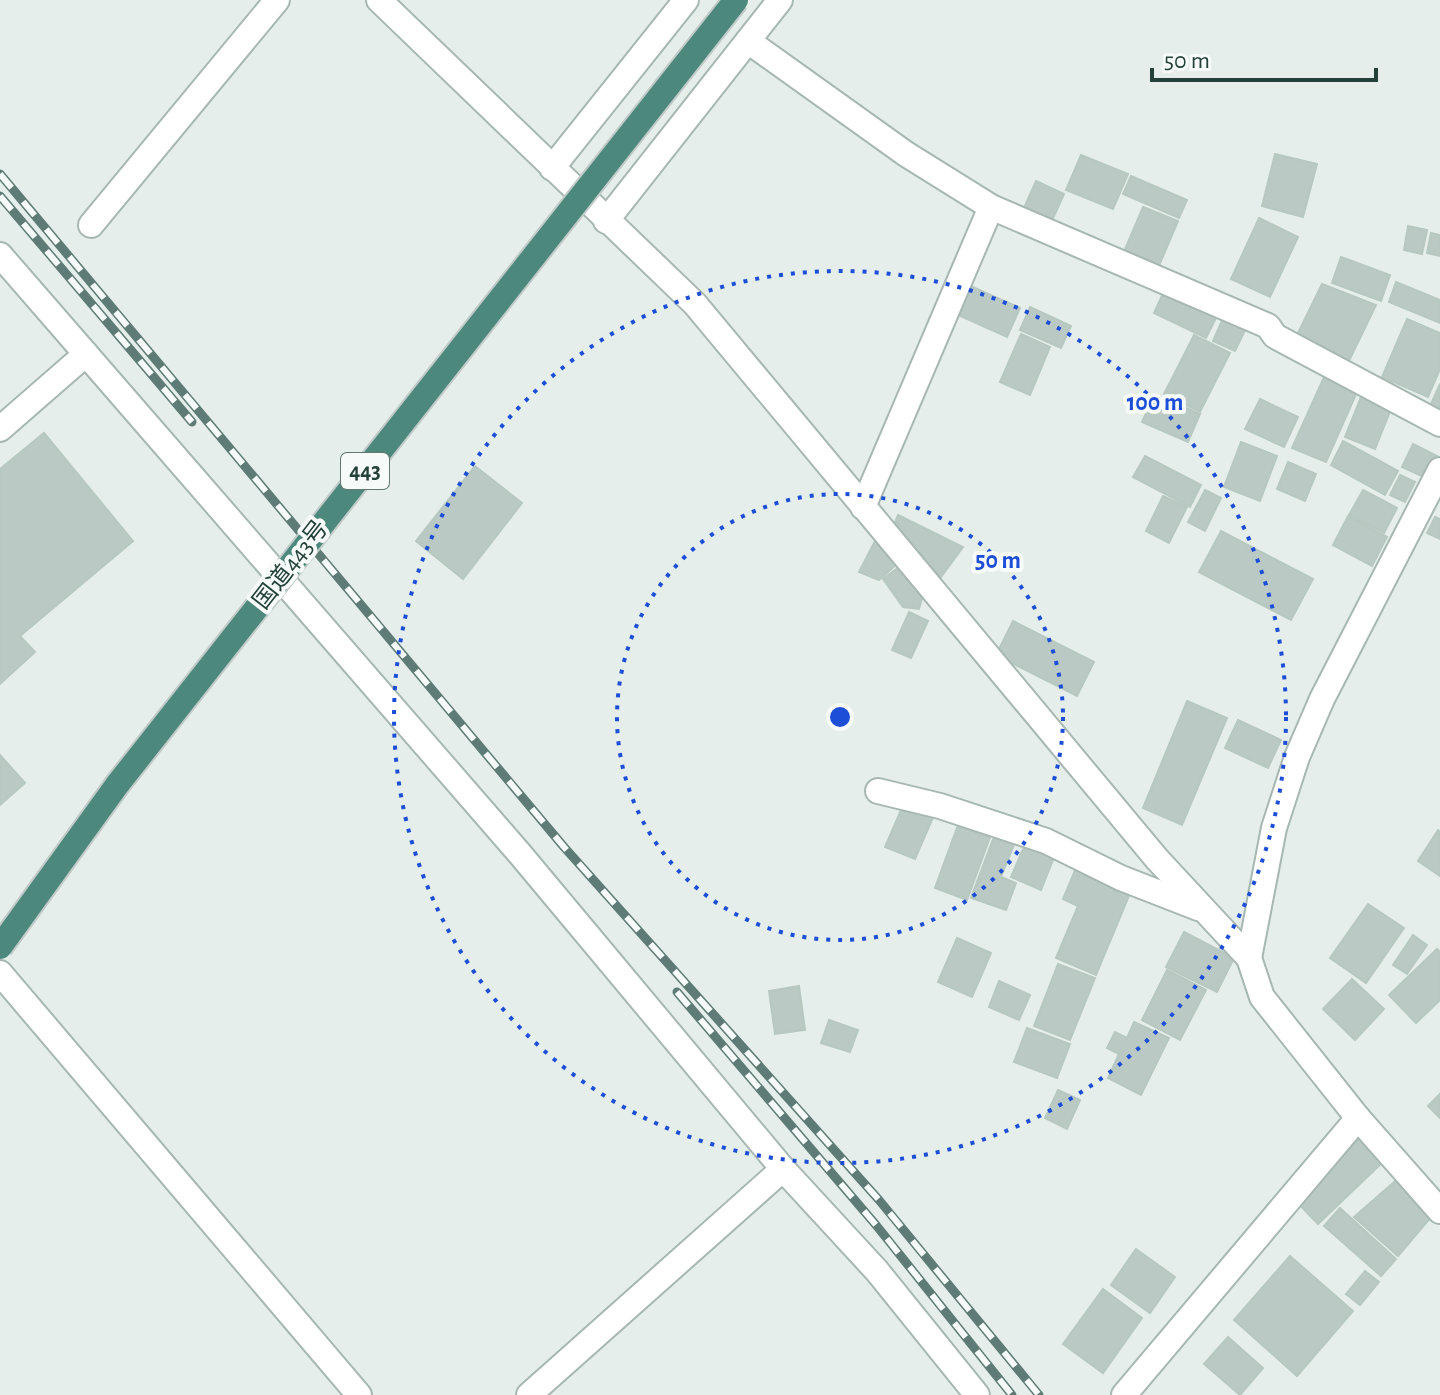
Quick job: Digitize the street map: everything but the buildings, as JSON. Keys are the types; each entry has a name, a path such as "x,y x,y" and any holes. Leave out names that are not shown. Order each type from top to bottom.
{"highway":[{"name":"国道443号","path":"0,947 117,785 736,0"}],"street":[{"path":"91,225 277,0"},
{"path":"379,0 695,304 1147,847 1249,958 1262,997 1358,1118 1440,1211"},
{"path":"552,168 686,0"},
{"path":"606,221 780,0"},
{"path":"748,41 906,154 991,207 1268,326 1275,336 1440,424"},
{"path":"863,507 991,207"},
{"path":"0,255 520,854 783,1169 877,1271 977,1395"},
{"path":"0,429 86,354"},
{"path":"1249,958 1274,828 1297,757 1322,699 1436,483"},
{"path":"878,791 940,806 1046,841 1121,878 1204,910"},
{"path":"0,973 359,1395"},
{"path":"1124,1395 1358,1118"},
{"path":"529,1395 783,1169"}],"railway":[{"path":"0,174 564,847 879,1200 1039,1395"},
{"path":"0,196 192,422"},
{"path":"677,992 876,1225 1012,1395"}]}
